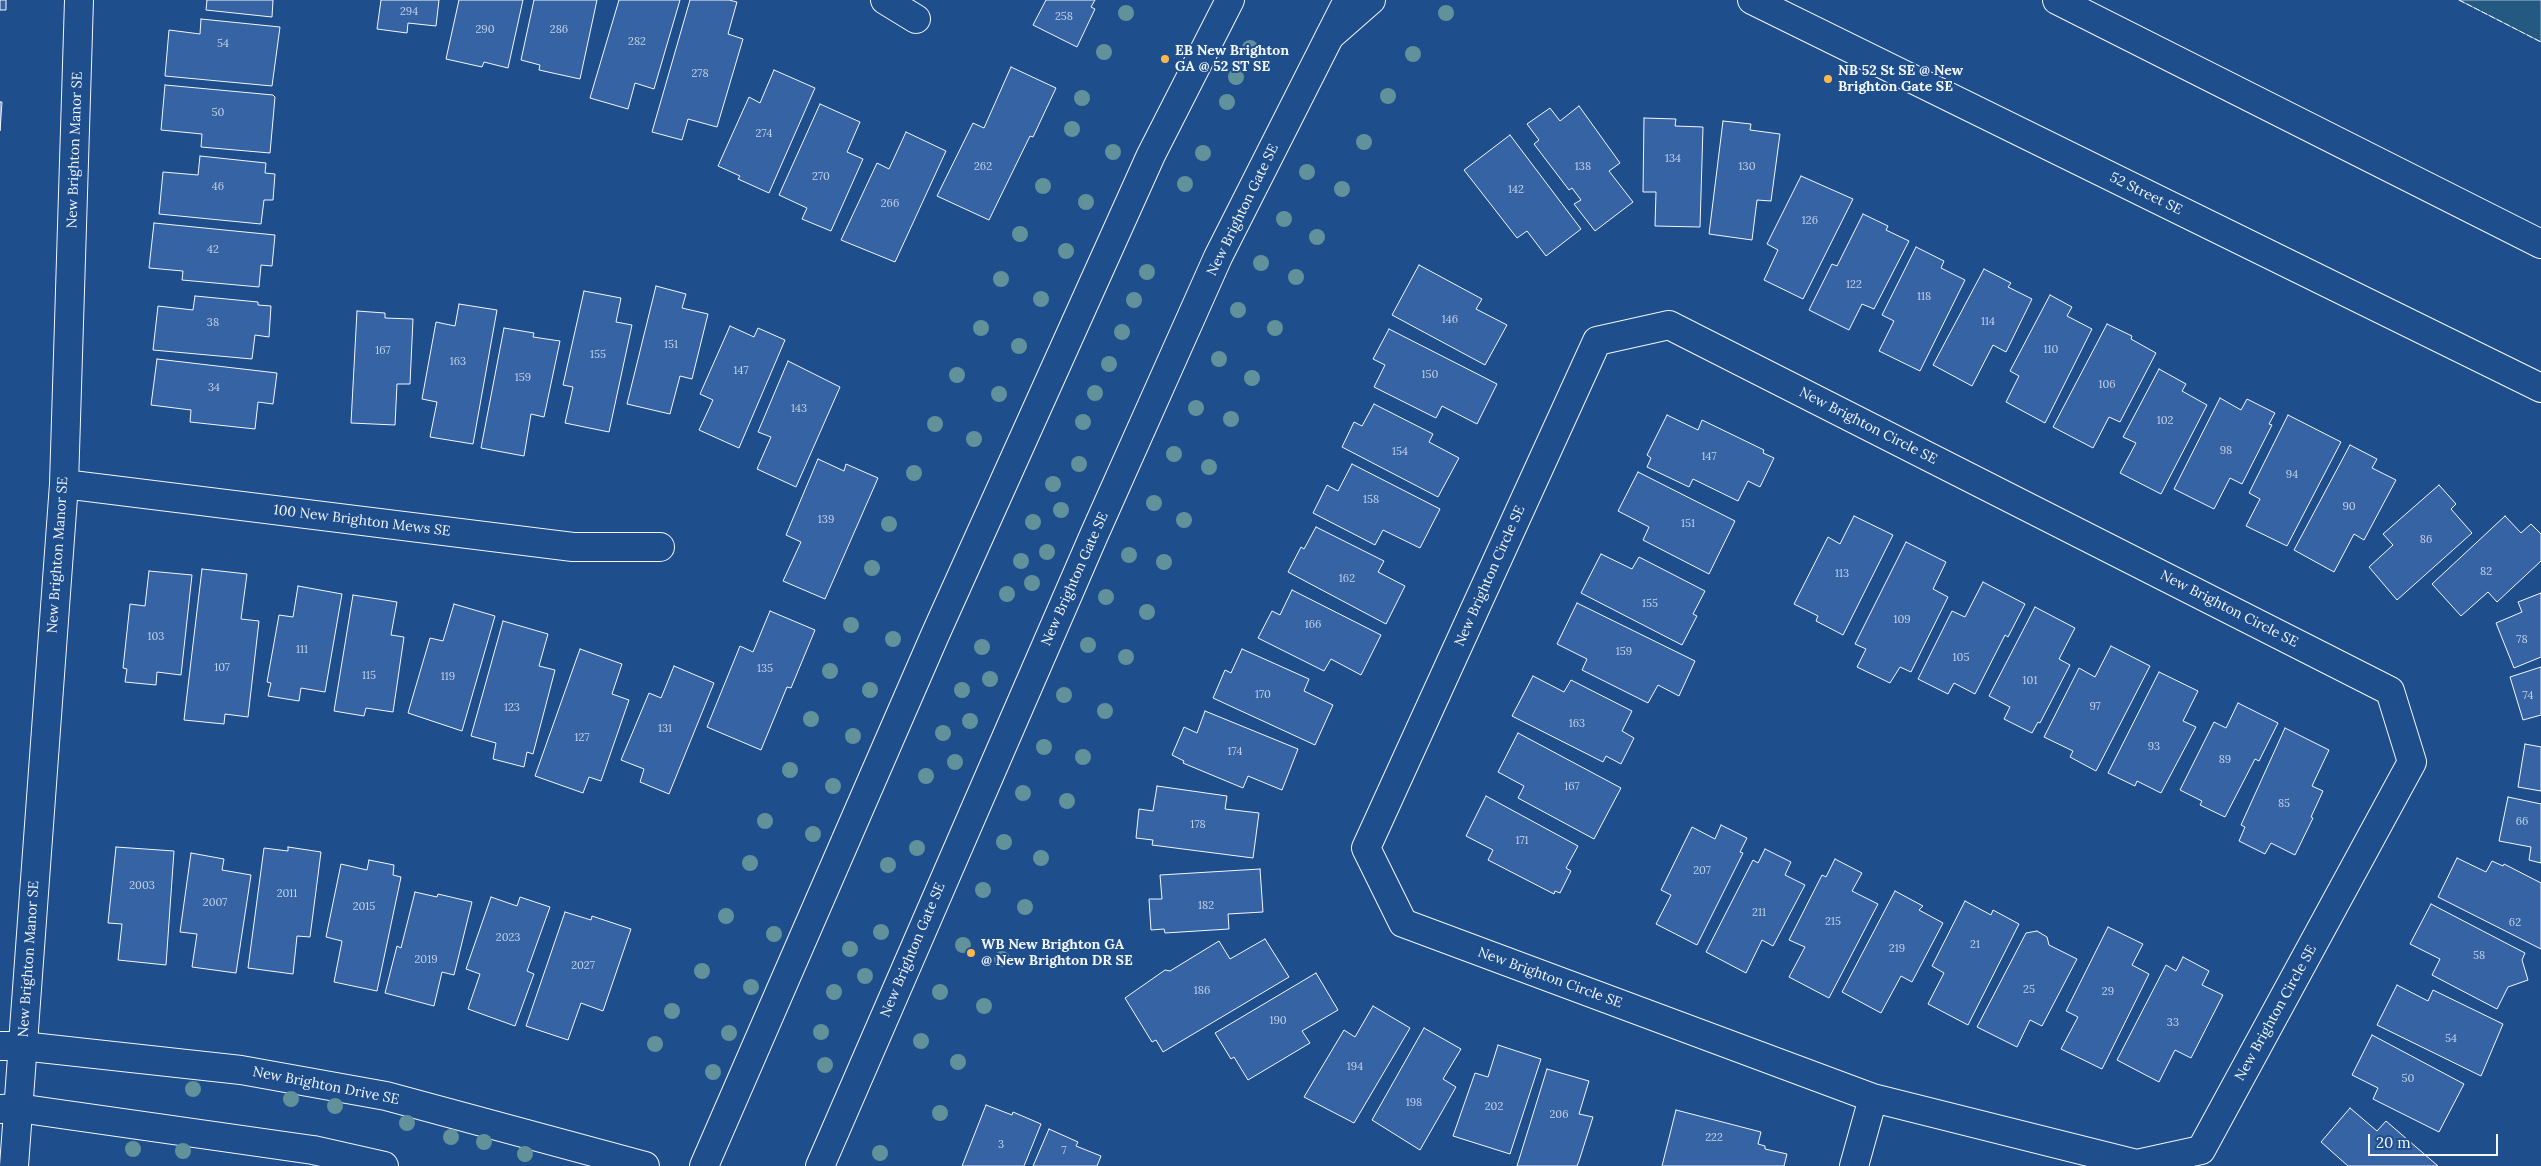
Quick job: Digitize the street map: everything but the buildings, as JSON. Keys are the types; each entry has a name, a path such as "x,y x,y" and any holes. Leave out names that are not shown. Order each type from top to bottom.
{"street":[{"name":"New Brighton Manor SE","path":"14,1166 9,1108 11,1046 64,484 79,0"},
{"path":"885,0 916,19"},
{"path":"704,1166 935,635 1151,156 1230,0"},
{"name":"New Brighton Gate SE","path":"820,1166 1086,553 1218,257 1348,0"},
{"path":"1330,36 1371,0"},
{"name":"52 Street SE","path":"1752,0 2541,388"},
{"path":"2057,0 2541,244"},
{"name":"New Brighton Circle SE","path":"1669,324 2390,691 2412,762 2201,1150 2137,1164 1873,1098 1403,923 1366,848 1597,341 1669,324"},
{"name":"100 New Brighton Mews SE","path":"64,484 573,547 660,546"},
{"name":"New Brighton Drive SE","path":"11,1046 241,1070 386,1096 645,1166"},
{"path":"1854,1166 1873,1098"},
{"path":"9,1108 313,1150 384,1166"}],"shaded area":[{"path":"2459,0 2541,0 2541,42"}],"fence":[{"path":"2459,0 2541,42"}],"place":[{"name":"EB New Brighton GA @ 52 ST SE","path":"1165,59"},
{"name":"NB 52 St SE @ New Brighton Gate SE","path":"1828,79"},
{"name":"WB New Brighton GA @ New Brighton DR SE","path":"971,953"}]}
